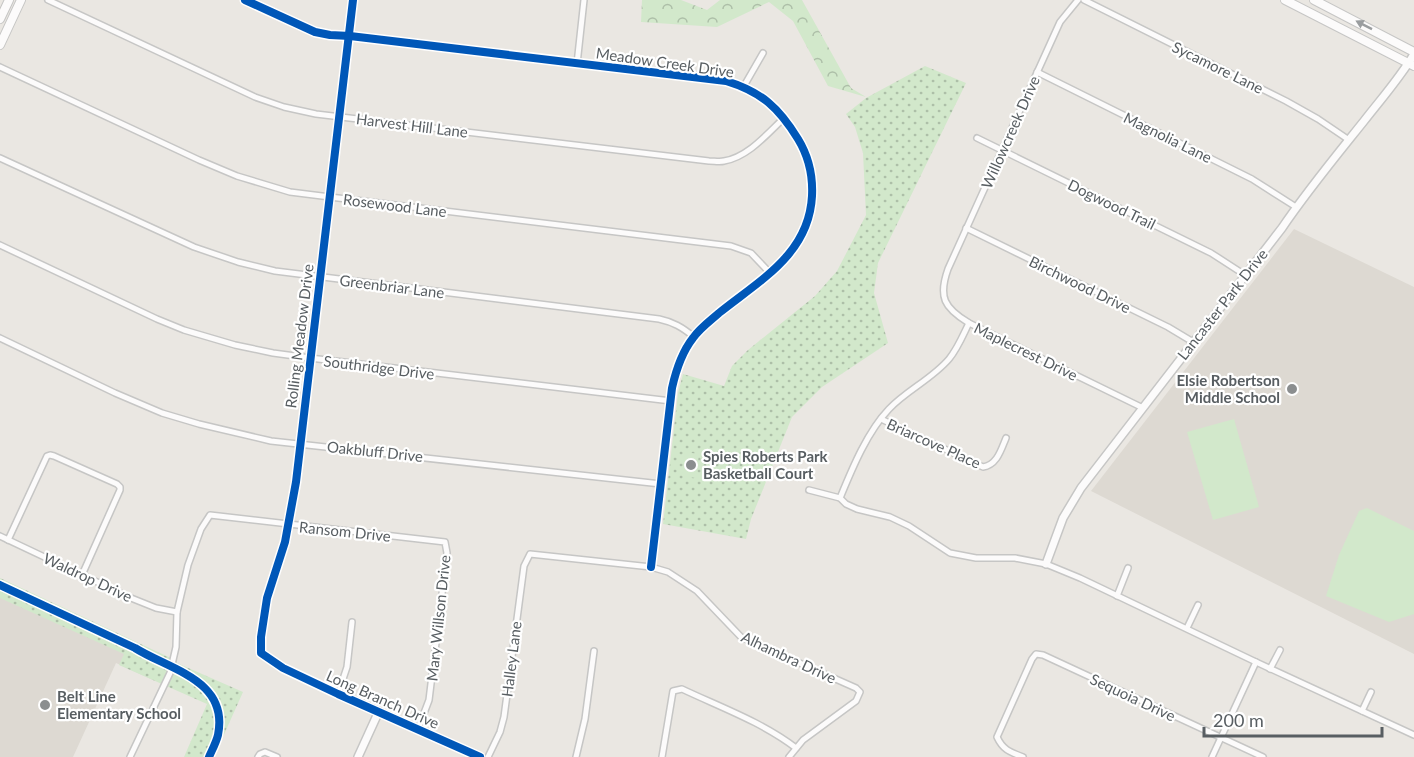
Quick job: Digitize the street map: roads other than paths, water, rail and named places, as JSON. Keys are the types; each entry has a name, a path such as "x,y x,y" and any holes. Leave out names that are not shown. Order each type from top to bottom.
{"main road":[{"path":"0,19 9,0"},
{"path":"0,45 21,0"},
{"path":"1285,0 1411,64"},
{"path":"1314,0 1323,2 1414,53"}],"street":[{"name":"Harvest Hill Lane","path":"48,0 255,97 300,111 710,161 724,161 736,157 784,118"},
{"name":"Meadow Creek Drive","path":"245,0 315,32 330,35 708,77 744,86 757,93 784,118 806,152 812,183 807,221 800,239 789,254 770,273 708,322 687,346 675,377 671,401 651,567"},
{"name":"Rolling Meadow Drive","path":"277,663 261,652 261,637 267,598 285,542 296,482 353,0"},
{"path":"577,64 584,0"},
{"name":"Willowcreek Drive","path":"948,268 1060,22 1078,0"},
{"name":"Sycamore Lane","path":"1084,0 1286,101 1349,140"},
{"path":"1317,16 1323,2"},
{"path":"744,86 763,53"},
{"name":"Lancaster Park Drive","path":"1046,564 1063,518 1075,498 1296,207 1411,64 1414,53"},
{"name":"Rosewood Lane","path":"0,67 199,160 237,176 290,192 731,246 751,253 770,273"},
{"name":"Magnolia Lane","path":"1037,72 1242,174 1296,207"},
{"name":"Dogwood Trail","path":"977,138 1211,253 1245,275"},
{"name":"Greenbriar Lane","path":"0,158 194,247 275,272 659,319 682,327 694,337"},
{"name":"Birchwood Drive","path":"966,228 1168,327 1192,342"},
{"name":"Southridge Drive","path":"0,245 157,320 235,345 310,358 671,401"},
{"name":"Maplecrest Drive","path":"948,268 944,281 945,300 949,309 957,316 1143,408"},
{"path":"840,498 872,432 889,408 948,360 957,349 969,323"},
{"name":"Oakbluff Drive","path":"0,338 162,413 271,441 661,484"},
{"name":"Briarcove Place","path":"881,419 983,467 989,466 996,460 1006,438"},
{"path":"8,540 47,456 50,455 117,484 120,490 82,575"},
{"path":"808,490 840,498 857,509 890,517 909,526 950,553 976,558 1015,558 1046,564 1414,735"},
{"name":"Ransom Drive","path":"177,612 188,565 201,529 210,515 445,542"},
{"name":"Waldrop Drive","path":"0,536 131,598 156,608 177,612"},
{"name":"Mary Willson Drive","path":"418,729 429,700 447,553 445,542"},
{"name":"Alhambra Drive","path":"526,559 530,554 651,567 668,572 697,591 741,637 856,688 860,692 856,701 796,748"},
{"name":"Halley Lane","path":"488,757 500,732 504,717 526,559"},
{"path":"1117,596 1128,568"},
{"path":"1186,628 1198,605"},
{"path":"130,757 170,673 176,646 177,612"},
{"path":"338,694 347,667 352,622"},
{"path":"1270,669 1280,650"},
{"path":"576,757 585,719 594,651"},
{"name":"Sequoia Drive","path":"1023,757 1008,751 997,737 1036,654 1263,757"},
{"path":"1212,757 1256,662"},
{"name":"Long Branch Drive","path":"277,663 338,694 480,757"},
{"path":"662,757 674,691 682,689 783,738 796,748 789,757"},
{"path":"1362,711 1371,692"},
{"path":"358,757 379,711"},
{"path":"258,757 265,752 277,757"}],"place":[{"name":"Elsie Robertson Middle School","path":"1292,389"},
{"name":"Spies Roberts Park Basketball Court","path":"691,465"},
{"name":"Belt Line Elementary School","path":"45,705"}]}
